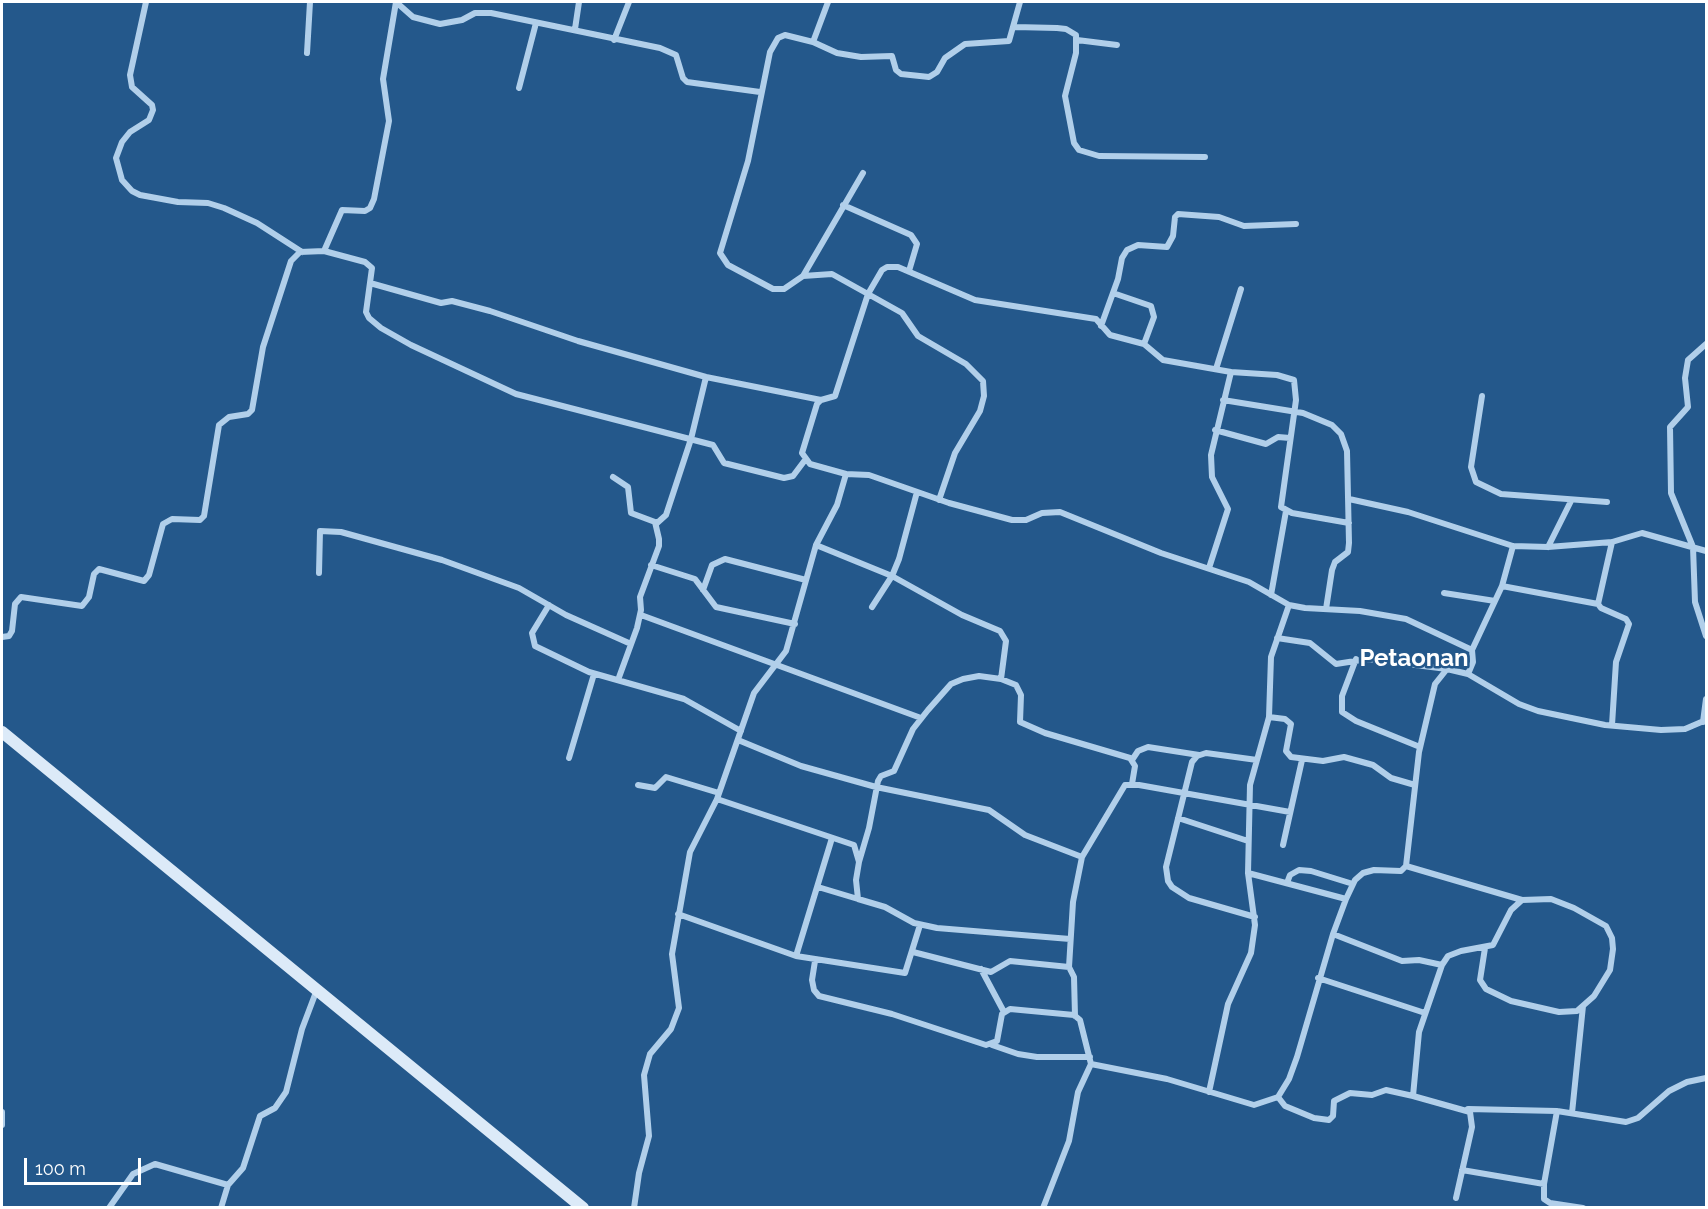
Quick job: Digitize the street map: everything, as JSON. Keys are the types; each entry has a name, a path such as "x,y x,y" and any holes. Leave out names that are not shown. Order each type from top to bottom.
{"main road":[{"path":"2,732 316,992 583,1208"}],"street":[{"path":"146,2 130,75 132,87 152,105 153,110 149,120 130,132 122,142 116,158 122,180 132,191 140,195 178,202 208,203 257,223 302,252 324,251 365,262 372,268 366,312 369,318 411,345 516,394 713,445 720,460 724,463 784,478 793,476 805,460"},
{"path":"307,53 310,2"},
{"path":"324,251 342,210 365,211 370,208 374,199 388,121 383,79 395,2"},
{"path":"395,2 413,17 440,24 449,24 482,12 575,29 670,51 676,55 683,78 687,82 760,92"},
{"path":"575,29 579,2"},
{"path":"615,40 629,2"},
{"path":"813,42 828,2"},
{"path":"863,173 803,276 784,289 773,289 753,280 721,258 723,237 748,161 760,92 770,52 778,39 785,35 813,42 837,53 861,57 892,56 896,70 901,74 929,77 937,72 945,58 965,44 1006,42 1011,38 1020,2"},
{"path":"519,88 536,22"},
{"path":"1015,27 1066,29 1073,32 1077,40 1065,96 1074,143 1079,150 1099,156 1205,157"},
{"path":"1077,40 1117,45"},
{"path":"843,206 911,235 917,244 909,271"},
{"path":"1101,326 1122,258 1127,250 1138,246 1167,247 1173,236 1175,217 1178,214 1219,217 1244,226 1296,224"},
{"path":"2,637 9,636 12,631 15,604 21,597 82,606 89,597 94,574 99,569 144,581 149,575 163,524 172,519 193,521 204,516 219,424 222,420 248,414 252,410 263,347 291,261 302,252"},
{"path":"370,283 441,303 448,300 460,302 579,341 706,377 821,400 835,396 868,294 882,270 887,267 898,267 975,300 1096,319 1110,335 1144,344 1163,360 1231,372 1277,375 1294,380 1297,389 1280,499 1281,507 1286,511 1349,523"},
{"path":"803,276 832,274 894,307 902,313 918,336 966,364 983,381 980,411 955,453 939,500"},
{"path":"1216,369 1241,289"},
{"path":"1113,293 1151,306 1154,317 1144,344"},
{"path":"1707,344 1688,360 1685,378 1688,407 1670,427 1671,494 1693,547 1695,602 1707,636"},
{"path":"1209,568 1228,509 1212,477 1211,455 1215,430 1231,372"},
{"path":"656,524 666,515 691,439 706,377"},
{"path":"1482,396 1471,467 1473,479 1502,494 1608,502"},
{"path":"821,400 808,426 802,453 805,460 846,474 869,475 939,500 1012,520 1026,520 1042,513 1060,512 1151,550 1249,582 1289,605 1360,611 1406,619 1472,651"},
{"path":"1223,400 1294,411 1332,424 1341,434 1347,451 1348,552 1335,562 1326,609"},
{"path":"1215,430 1266,444 1278,438 1290,438"},
{"path":"634,1208 639,1173 649,1136 644,1075 650,1054 671,1029 679,1008 672,954 693,843 718,796 754,693 786,651 816,545 837,505 846,474"},
{"path":"613,477 628,487 631,513 653,520 656,524 659,546 640,597 640,615 618,680"},
{"path":"872,607 892,576 917,492"},
{"path":"1349,499 1408,512 1514,546 1548,547 1612,542 1642,532 1707,551"},
{"path":"1548,547 1571,501"},
{"path":"1271,595 1286,511"},
{"path":"319,573 320,531 341,532 442,560 519,588 631,644"},
{"path":"1598,604 1612,542"},
{"path":"816,545 892,576 962,615 1000,631 1006,641 1001,679"},
{"path":"1468,675 1473,662 1472,651 1502,586 1514,546"},
{"path":"703,590 712,565 725,559 806,580"},
{"path":"651,565 694,579 716,607 795,624"},
{"path":"1502,586 1598,604 1601,608 1626,619 1629,624 1616,662 1612,725"},
{"path":"1444,593 1495,601"},
{"path":"549,605 532,633 532,642 594,674 684,699 741,731"},
{"path":"1209,1092 1228,1004 1251,953 1255,917 1248,873 1248,806 1257,760 1269,717 1271,657 1289,605"},
{"path":"640,615 921,718"},
{"path":"1277,638 1310,643 1333,663 1356,659 1447,669 1468,675 1519,704 1551,714 1612,725 1673,731 1705,721 1707,699"},
{"path":"1356,659 1341,696 1342,712 1420,747"},
{"path":"814,961 813,984 819,996 892,1014 1018,1054 1091,1060 1167,1079 1254,1105 1278,1097 1289,1079 1297,1057 1318,978 1353,884 1363,873 1374,870 1401,871 1406,866 1420,747 1435,684 1447,669"},
{"path":"569,758 594,674"},
{"path":"858,899 856,880 876,787 881,776 894,771 913,729 951,684 980,676 1001,679 1016,685 1020,691 1018,717 1022,724 1132,760 1135,766 1132,784"},
{"path":"1269,717 1289,721 1291,729 1287,751 1292,757 1323,762 1344,757 1373,765 1391,778 1415,785"},
{"path":"738,740 801,766 876,787 989,810 1025,835 1082,857"},
{"path":"1132,760 1138,751 1148,747 1199,755 1206,753 1257,760"},
{"path":"1199,755 1192,762 1166,867 1168,881 1172,887 1204,904 1255,917"},
{"path":"1283,845 1302,760"},
{"path":"638,785 655,788 666,777 854,845 859,862"},
{"path":"1043,1208 1064,1156 1071,1134 1078,1092 1091,1060 1084,1026 1075,1016 1074,977 1069,967 1073,902 1082,857 1122,789 1132,784 1290,813"},
{"path":"1179,818 1248,841"},
{"path":"796,957 832,838"},
{"path":"1406,866 1522,900 1551,899 1574,908 1606,926 1612,938 1610,970 1594,996 1583,1006 1571,1012 1548,1011 1511,1001 1486,989 1480,980 1485,948"},
{"path":"1287,884 1290,876 1299,870 1311,871 1353,884"},
{"path":"1248,873 1346,899"},
{"path":"818,887 885,907 920,925 1070,939"},
{"path":"1413,1096 1419,1032 1442,965 1449,956 1461,951 1493,945 1499,938 1511,910 1522,900"},
{"path":"678,914 796,957 902,973 908,969 920,925"},
{"path":"1333,934 1402,961 1419,960 1442,965"},
{"path":"913,952 994,972 1010,961 1069,967"},
{"path":"981,969 1004,1012 997,1041 992,1045"},
{"path":"1318,978 1425,1013"},
{"path":"221,1208 228,1185 241,1172 260,1116 275,1107 286,1092 302,1029 316,992"},
{"path":"1572,1113 1583,1006"},
{"path":"1004,1012 1012,1009 1075,1016"},
{"path":"1278,1097 1285,1106 1314,1118 1329,1120 1332,1119 1336,1098 1350,1093 1372,1095 1386,1090 1468,1109 1557,1111 1634,1121 1669,1091 1687,1082 1707,1078"},
{"path":"1456,1198 1472,1127 1468,1109"},
{"path":"1557,1111 1544,1184 1544,1199 1550,1203 1583,1208"},
{"path":"2,1112 2,1125"},
{"path":"109,1208 134,1174 155,1164 228,1185"},
{"path":"1462,1170 1544,1184"}],"district":[{"name":"Petaonan","path":"1414,659"}]}
